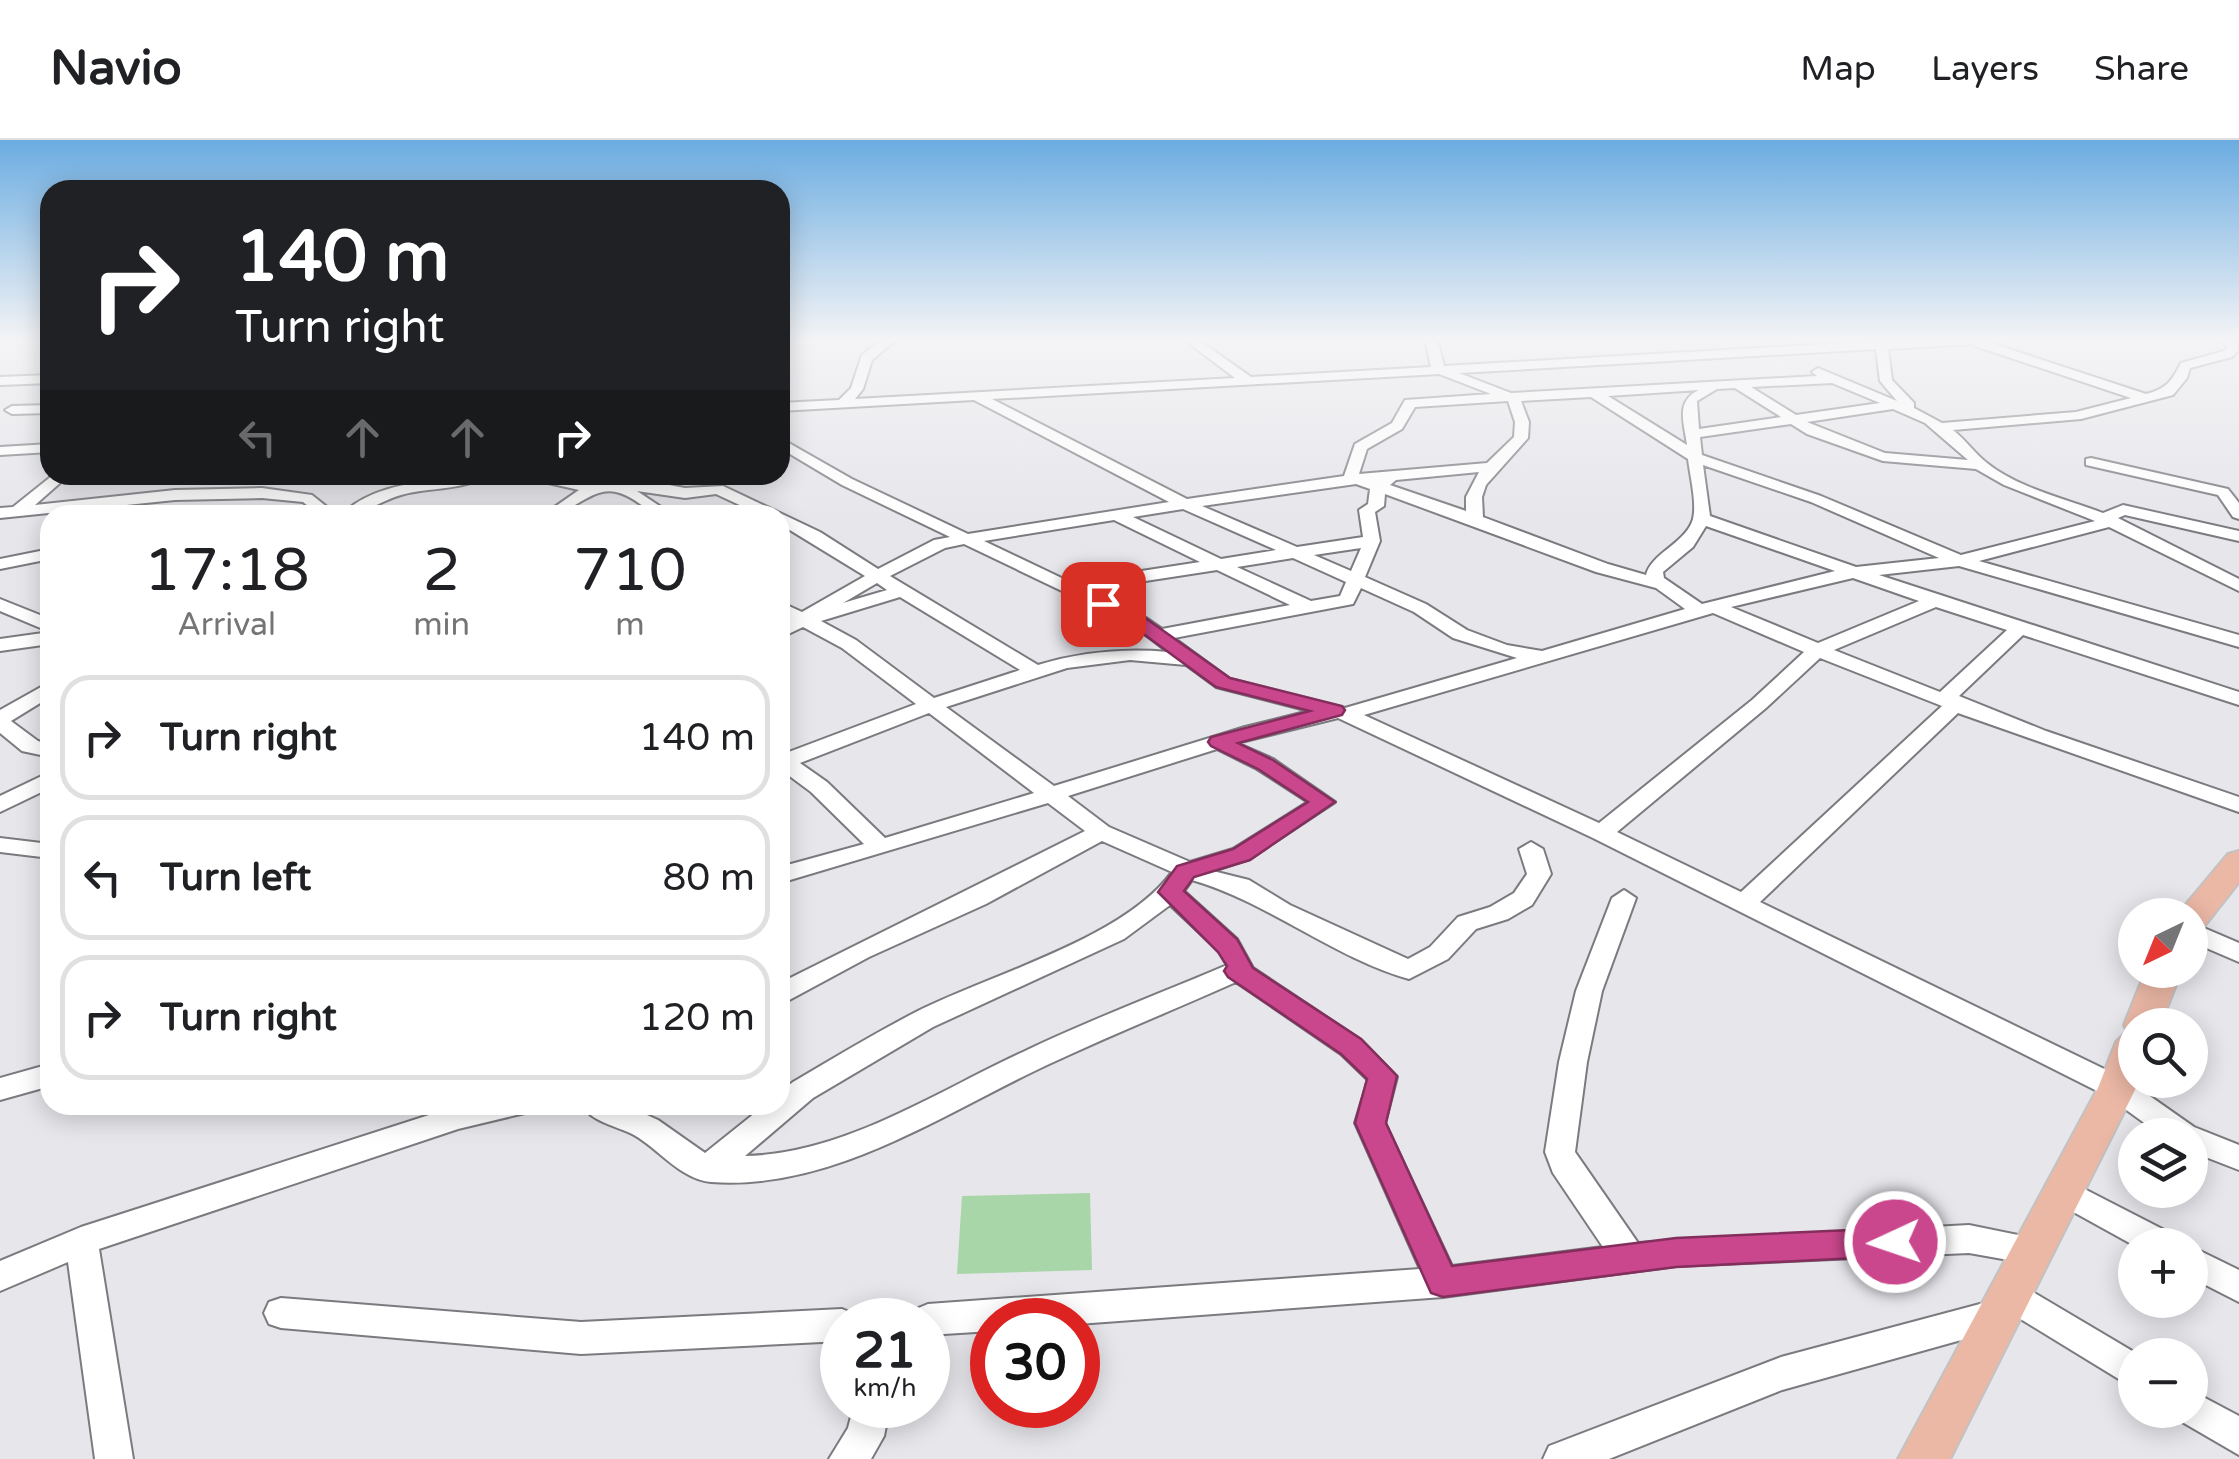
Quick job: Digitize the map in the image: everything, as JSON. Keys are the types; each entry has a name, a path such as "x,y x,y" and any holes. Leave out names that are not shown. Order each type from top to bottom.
{"main road":[{"path":"2208,898 2239,860"},
{"path":"1930,1456 2003,1304 2117,1088"}],"street":[{"path":"842,404 845,401"},
{"path":"790,407 900,401"},
{"path":"985,401 1186,504 1420,608 1460,634 1503,650 1546,656"},
{"path":"1359,480 1351,477 1360,448 1397,426 1410,402 1448,401"},
{"path":"1476,520 1474,506 1487,467 1521,438 1522,422 1515,401"},
{"path":"1606,401 1695,457 1816,500 1960,561 2239,642"},
{"path":"1660,584 1654,571 1687,543 1702,519 1691,401"},
{"path":"1763,401 1812,431 1883,456 1980,465"},
{"path":"1884,401 1940,427 1965,446 1980,465 2010,482 2111,522 2239,586"},
{"path":"1887,401 1890,403"},
{"path":"1904,401 1914,412"},
{"path":"1940,427 2076,416 2136,401"},
{"path":"1694,434 1890,403"},
{"path":"4,414 40,410"},
{"path":"790,448 843,480 1137,620 1223,682 1340,712 1600,833 2117,1088 2161,1118"},
{"path":"0,451 40,449"},
{"path":"2091,462 2231,490 2239,514"},
{"path":"790,627 940,544 1186,504 1487,467"},
{"path":"0,525 6,511 40,479"},
{"path":"1386,481 1586,562 1660,584 1705,608 1952,700 2051,742 2239,806"},
{"path":"1157,636 1347,600 1372,541 1368,510 1376,506 1386,481"},
{"path":"6,511 46,485"},
{"path":"287,485 316,505"},
{"path":"363,505 400,488 418,485"},
{"path":"575,485 592,488"},
{"path":"566,505 603,485"},
{"path":"623,485 651,505"},
{"path":"642,485 686,493 718,490 752,505"},
{"path":"66,505 175,494 262,493 307,498"},
{"path":"175,494 186,505"},
{"path":"6,511 40,508"},
{"path":"2111,522 2109,516 2123,510 2239,536"},
{"path":"1116,515 1310,608"},
{"path":"1702,519 1935,601 2239,699"},
{"path":"790,872 1219,742 1546,656 1705,608 1852,573 1960,561 2111,522"},
{"path":"790,523 947,614 1035,672"},
{"path":"1069,587 1372,541"},
{"path":"0,564 40,556"},
{"path":"806,620 902,591"},
{"path":"1600,833 1759,704 1816,651 1935,601"},
{"path":"0,604 40,625"},
{"path":"619,1115 647,1128 684,1157 708,1169 757,1168 810,1159 882,1133 1037,1057 1238,971 1241,966 1178,882 1173,860 1101,832 849,644 790,610"},
{"path":"1743,904 1952,700 2019,629"},
{"path":"0,630 40,630"},
{"path":"0,645 40,633"},
{"path":"790,758 931,704 1064,663 1130,654 1187,659"},
{"path":"40,695 0,721 30,746 40,748"},
{"path":"790,1101 922,1020 1039,964 1116,933 1178,882 1241,854 1324,802 1266,764 1219,742"},
{"path":"790,767 819,787 879,845"},
{"path":"0,805 40,784"},
{"path":"790,990 860,951 976,898 1101,832"},
{"path":"0,845 40,850"},
{"path":"1178,882 1240,886 1281,911 1409,970 1439,952 1467,923 1499,913 1523,899 1539,874 1531,849"},
{"path":"1624,898 1589,991 1573,1062 1560,1152 1564,1164 1631,1260"},
{"path":"2208,939 2239,953"},
{"path":"1238,971 1351,1047 1383,1076 1370,1123 1443,1282"},
{"path":"0,1088 40,1078"},
{"path":"0,1276 81,1241 470,1115"},
{"path":"708,1169 773,1115"},
{"path":"2208,1145 2239,1158"},
{"path":"2061,1190 2131,1228"},
{"path":"950,1318 1443,1282 1676,1252 1968,1239 2031,1250"},
{"path":"81,1241 114,1459"},
{"path":"2208,1270 2239,1287"},
{"path":"1562,1459 1781,1374 2003,1304 2118,1363"},
{"path":"280,1313 581,1338 820,1326"},
{"path":"2208,1418 2239,1438"},
{"path":"848,1459 868,1428"}],"green space":[{"path":"1090,1193 1092,1270 957,1274 962,1196"}],"route":[{"path":"1103,604 1137,620 1223,682 1334,710 1219,742 1266,764 1324,802 1241,854 1186,871 1171,892 1228,945 1241,966 1238,971 1351,1047 1383,1076 1370,1123 1443,1282 1676,1252 1895,1242"}]}
